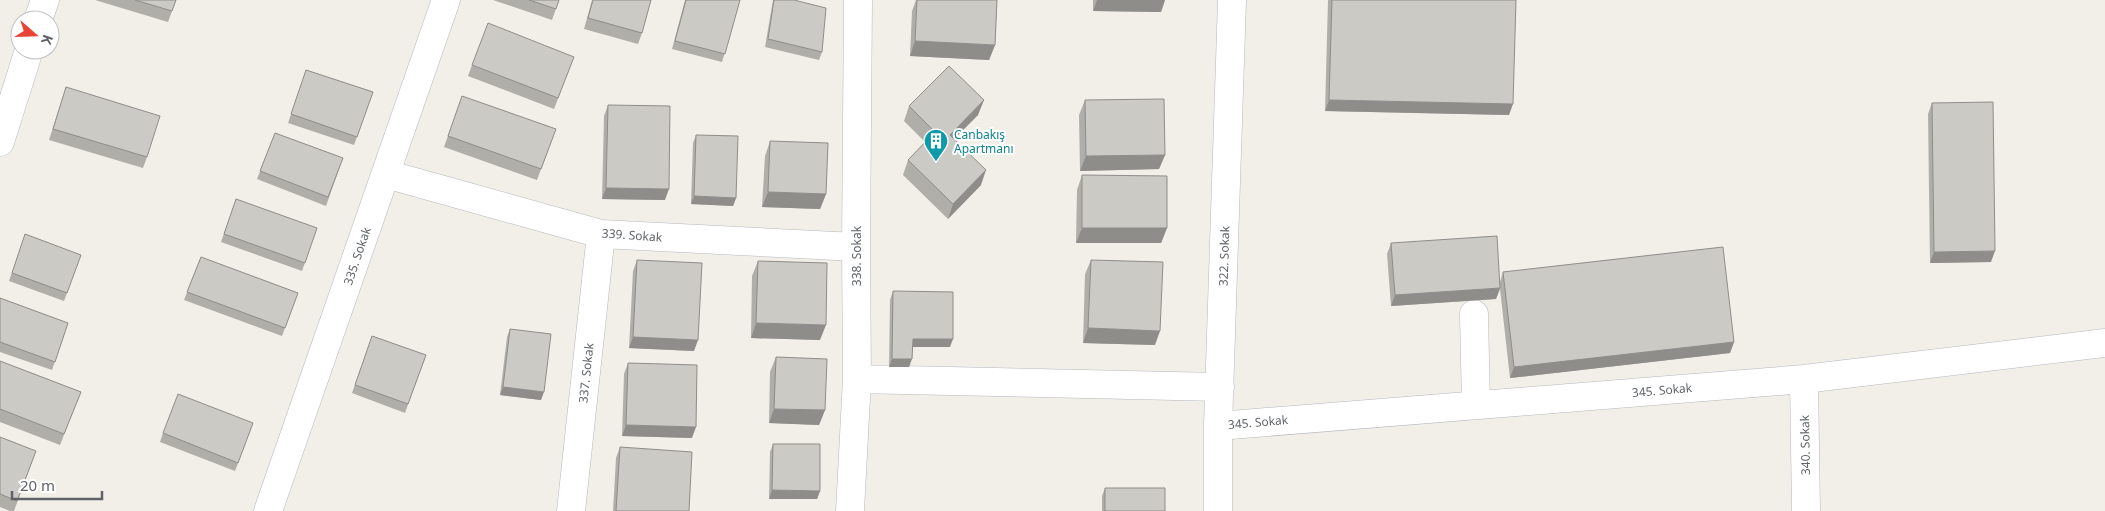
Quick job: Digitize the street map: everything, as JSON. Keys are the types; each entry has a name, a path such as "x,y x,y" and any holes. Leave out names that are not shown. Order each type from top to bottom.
{"street":[{"name":"335. Sokak","path":"268,511 446,0"},
{"name":"338. Sokak","path":"850,511 857,379 858,0"},
{"name":"322. Sokak","path":"1218,511 1218,426 1232,0"},
{"path":"0,142 26,60"},
{"name":"339. Sokak","path":"386,174 601,234 856,246"},
{"name":"337. Sokak","path":"571,511 601,234"},
{"path":"1474,314 1476,405"},
{"name":"345. Sokak","path":"1218,426 1804,379 2105,343"},
{"path":"857,379 1220,387"},
{"name":"340. Sokak","path":"1804,379 1806,511"}],"building":[{"path":"135,0 176,0 172,11"},
{"path":"529,0 559,0 556,9"},
{"path":"593,0 651,0 642,33 588,18"},
{"path":"686,0 740,0 725,54 675,41"},
{"path":"774,0 794,0 826,8 822,52 768,39"},
{"path":"917,0 997,0 995,45 915,41"},
{"path":"1332,0 1516,0 1513,104 1329,100"},
{"path":"488,23 574,57 558,98 472,65"},
{"name":"Canbakış Apartmanı","path":"949,66 984,100 950,135 986,170 953,204 908,160 935,132 909,106"},
{"path":"306,70 373,92 357,137 291,114"},
{"path":"66,87 160,116 147,157 53,129"},
{"path":"462,96 556,129 541,169 448,136"},
{"path":"1164,99 1165,155 1086,156 1085,100"},
{"path":"1993,102 1995,251 1934,252 1932,103"},
{"path":"608,105 670,106 669,189 606,188"},
{"path":"275,133 343,158 328,197 260,171"},
{"path":"696,135 738,136 736,198 694,196"},
{"path":"770,141 828,143 826,194 768,192"},
{"path":"1082,175 1167,176 1167,228 1082,228"},
{"path":"236,199 317,228 305,263 224,234"},
{"path":"25,234 81,255 67,293 12,273"},
{"path":"1497,236 1500,288 1395,295 1391,243"},
{"path":"1723,247 1734,342 1514,367 1503,272"},
{"path":"201,257 298,293 285,328 187,292"},
{"path":"637,260 702,263 698,340 633,337"},
{"path":"1091,260 1163,262 1160,331 1088,328"},
{"path":"758,261 827,263 826,325 756,323"},
{"path":"893,291 953,292 953,339 913,339 912,359 892,359"},
{"path":"0,298 68,323 55,362 0,342"},
{"path":"510,329 551,334 544,392 503,387"},
{"path":"372,336 426,355 408,404 355,385"},
{"path":"776,357 827,359 825,410 774,409"},
{"path":"0,361 81,392 64,434 0,409"},
{"path":"628,363 697,365 696,427 626,425"},
{"path":"178,394 253,423 238,463 163,433"},
{"path":"0,437 36,451 17,501 0,494"},
{"path":"773,444 820,444 820,491 772,490"},
{"path":"620,447 692,452 689,511 616,511"},
{"path":"1105,488 1165,488 1165,511 1105,511"}],"place":[{"name":"Canbakış Apartmanı","path":"936,162"}]}
